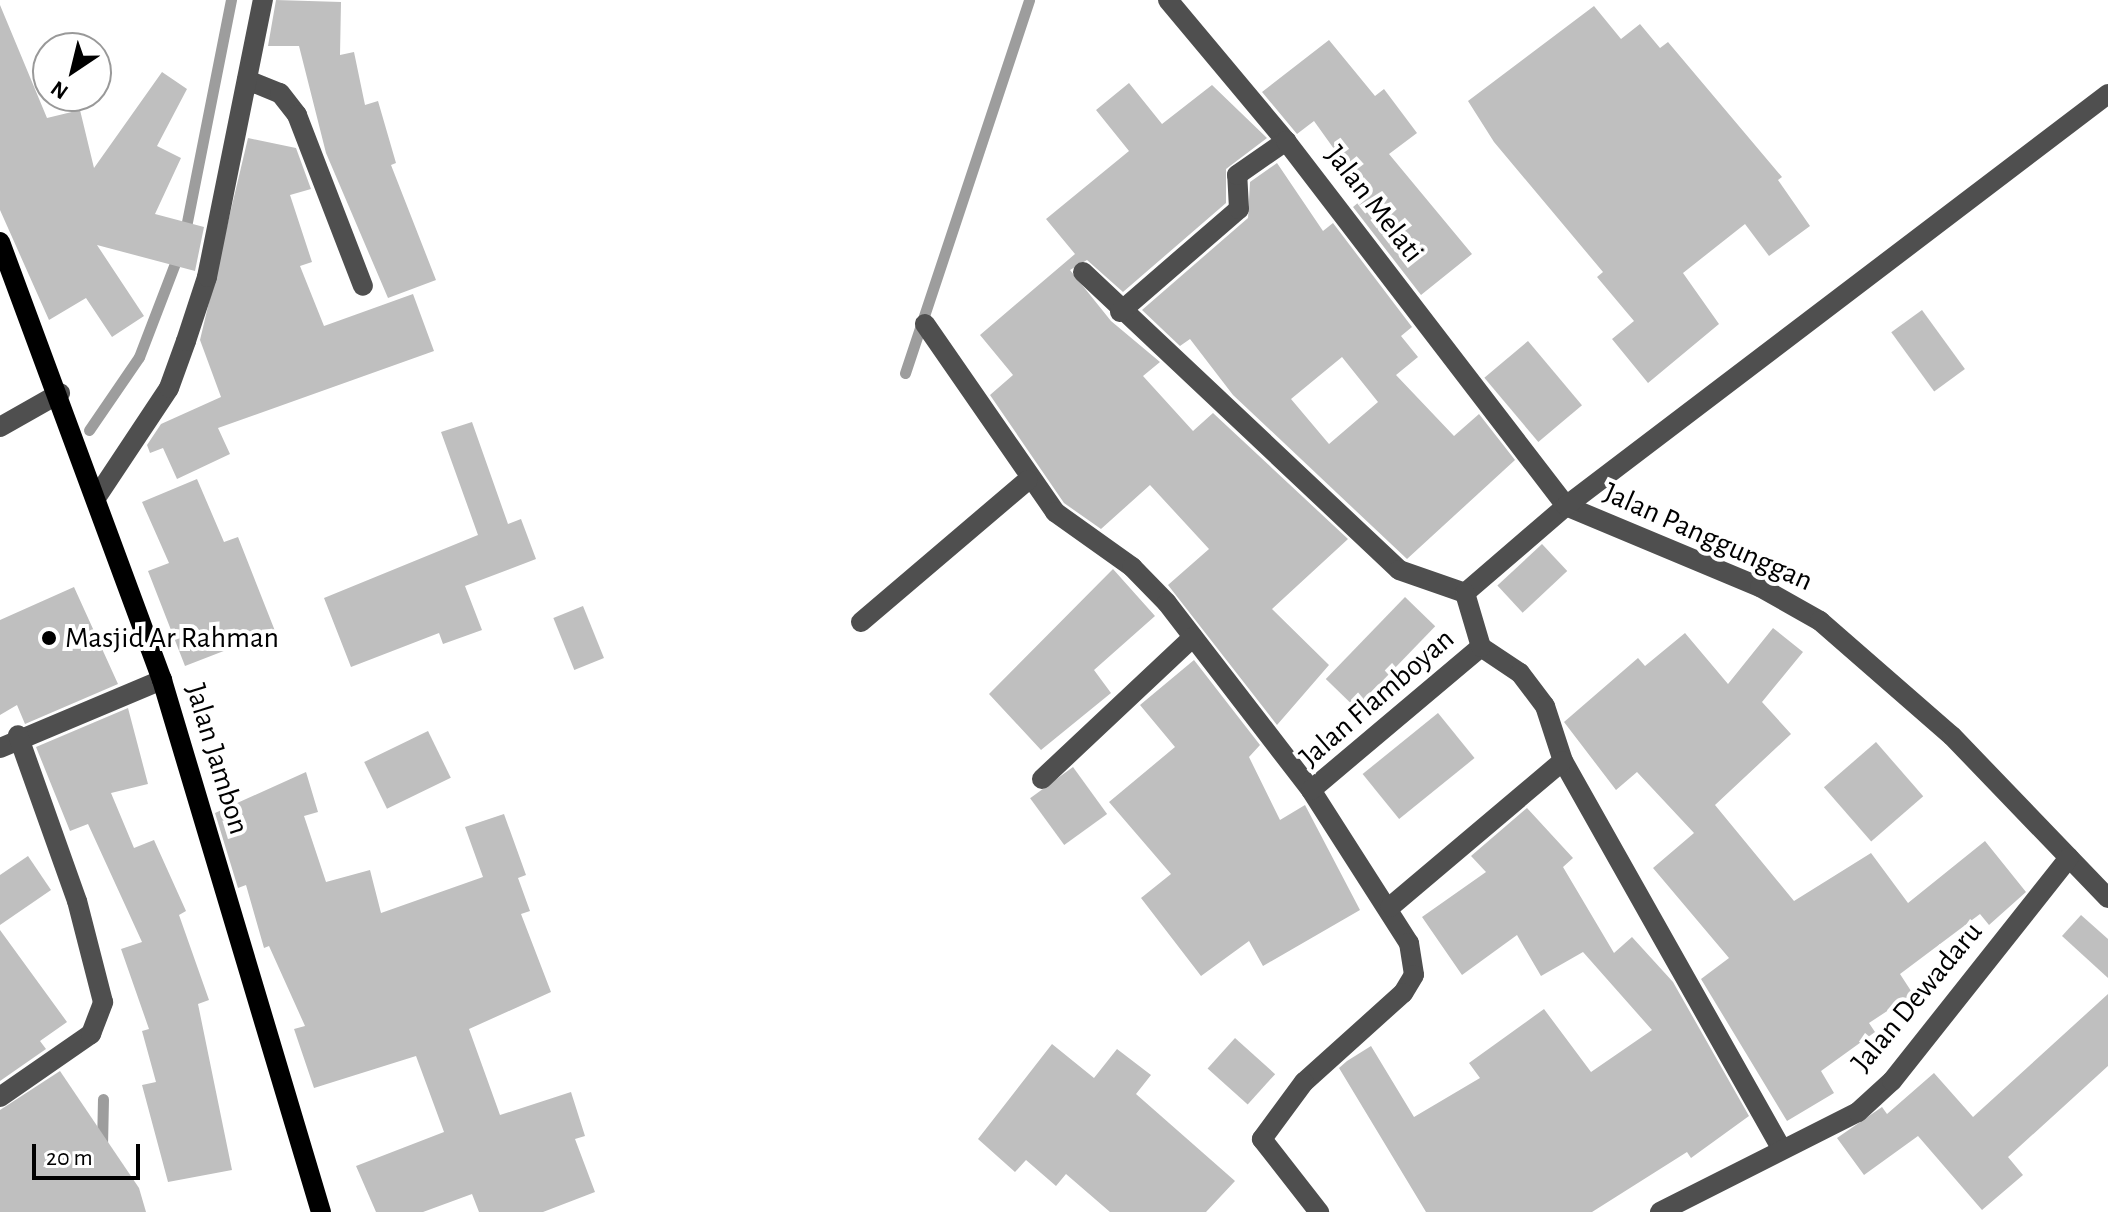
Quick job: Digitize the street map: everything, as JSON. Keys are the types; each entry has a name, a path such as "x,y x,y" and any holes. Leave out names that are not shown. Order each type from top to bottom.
{"main road":[{"name":"Jalan Jambon","path":"0,242 98,495 162,680 321,1212"}],"street":[{"path":"98,495 174,376 207,277 263,0"},
{"path":"1168,0 1286,141"},
{"path":"247,80 280,93 297,115 363,286"},
{"name":"Jalan Panggunggan","path":"1566,506 2108,94"},
{"name":"Jalan Melati","path":"1120,312 1239,209 1237,175 1286,141 1566,506"},
{"path":"1083,272 1120,312 1399,570 1465,593"},
{"path":"925,324 1028,480 1069,525 1149,582 1311,790"},
{"path":"0,427 60,393"},
{"path":"861,622 1028,480"},
{"name":"Jalan Panggunggan","path":"1566,506 1760,587 1820,621 1952,736 2108,898"},
{"name":"Jalan Flamboyan","path":"1319,1212 1262,1139 1304,1082 1403,993 1414,975 1409,943 1390,907 1311,790 1481,647 1465,593 1566,506"},
{"path":"1042,779 1193,637"},
{"path":"1481,647 1520,673 1545,706 1563,761 1782,1149"},
{"path":"0,748 18,735 162,680"},
{"path":"0,1097 91,1034 103,1002 77,901 18,735"},
{"path":"1390,907 1563,761"},
{"name":"Jalan Dewadaru","path":"1660,1212 1858,1112 1892,1081 2069,858"}],"building":[{"path":"276,0 341,2 340,55 354,52 365,105 378,101 396,163 391,165 436,280 388,298 326,153 299,46 268,46"},
{"path":"0,5 32,82 32,112 45,112 47,118 80,112 94,168 162,72 187,89 157,146 181,158 155,214 204,227 195,271 97,245 144,316 112,337 86,298 49,320 0,210"},
{"path":"1594,6 1621,39 1640,24 1660,48 1668,42 1782,177 1778,180 1810,226 1769,256 1745,224 1683,273 1719,324 1648,383 1612,339 1634,321 1597,277 1603,272 1494,142 1468,101"},
{"path":"1329,40 1375,96 1384,89 1417,133 1389,154 1472,254 1421,295 1353,207 1367,195 1314,121 1297,134 1262,92"},
{"path":"1129,83 1162,124 1212,85 1267,138 1226,169 1226,203 1123,292 1087,260 1070,270 1111,321 1160,362 1143,376 1193,431 1213,413 1348,539 1272,609 1329,665 1277,725 1168,585 1209,549 1150,485 1101,529 1064,503 990,395 1013,375 980,335 1075,254 1046,219 1129,151 1096,110"},
{"path":"248,138 296,148 311,189 290,195 312,262 300,266 324,326 413,294 434,351 218,428 230,454 177,479 163,448 150,453 147,445 161,424 221,397 200,340"},
{"path":"1277,163 1323,231 1333,223 1412,327 1401,336 1418,357 1396,375 1454,436 1479,414 1515,460 1407,559 1233,395 1190,339 1180,346 1142,310 1248,218 1250,182","holes":["1342,357 1378,402 1329,444 1291,399"]},
{"path":"1922,310 1965,369 1934,391 1891,332"},
{"path":"1528,341 1582,405 1538,442 1484,378"},
{"path":"472,422 508,524 521,519 536,559 465,586 482,630 443,644 439,633 351,667 324,598 478,535 441,432"},
{"path":"197,479 224,542 238,537 275,631 185,666 148,571 169,563 142,502"},
{"path":"1542,544 1567,571 1523,613 1497,586"},
{"path":"1113,569 1155,616 1094,670 1111,693 1041,750 989,694"},
{"name":"Masjid Ar Rahman","path":"74,587 118,684 25,724 17,705 0,715 0,620"},
{"path":"1405,597 1435,626 1356,708 1326,679"},
{"path":"583,606 604,658 574,670 553,618"},
{"path":"1773,628 1803,652 1762,702 1791,734 1715,805 1794,901 1871,853 1908,903 1985,841 2026,892 1989,925 1980,914 1900,974 1913,994 1869,1023 1875,1032 1821,1071 1834,1093 1787,1121 1701,979 1729,958 1653,868 1694,833 1637,772 1616,790 1564,722 1638,658 1645,666 1685,633 1728,684"},
{"path":"1194,660 1260,745 1249,757 1280,820 1305,805 1360,910 1263,966 1249,941 1201,976 1141,898 1171,874 1109,802 1175,747 1140,705"},
{"path":"128,708 148,784 111,793 134,848 154,840 186,911 179,915 209,1000 198,1004 232,1170 168,1182 142,1085 156,1082 142,1031 149,1029 121,949 142,942 88,824 70,831 36,747"},
{"path":"1438,713 1475,758 1399,819 1363,774"},
{"path":"428,731 451,778 387,809 364,762"},
{"path":"1876,742 1923,796 1871,842 1824,787"},
{"path":"1073,767 1107,814 1064,845 1030,798"},
{"path":"306,772 318,812 304,816 326,882 370,870 381,913 483,877 465,827 504,814 526,875 518,878 530,911 521,914 551,992 469,1029 500,1115 571,1092 585,1136 575,1139 595,1192 543,1212 479,1212 472,1194 423,1212 376,1212 356,1166 444,1132 416,1056 314,1088 294,1029 305,1026 269,946 264,948 246,885 238,888 215,813"},
{"path":"1527,808 1573,858 1563,867 1614,953 1632,937 1673,982 1749,1116 1691,1158 1687,1152 1592,1212 1426,1212 1339,1068 1347,1061 1371,1046 1414,1117 1480,1078 1469,1063 1544,1009 1591,1072 1652,1030 1583,952 1541,976 1517,935 1462,975 1422,917 1486,872 1471,856"},
{"path":"28,856 51,890 0,925 0,875"},
{"path":"2081,915 2108,939 2108,978 2062,936"},
{"path":"0,930 67,1022 40,1041 46,1049 0,1081"},
{"path":"2108,994 2108,1066 2008,1157 2023,1175 1982,1210 1918,1136 1864,1175 1837,1138 1882,1107 1887,1114 1934,1073 1973,1117"},
{"path":"1235,1038 1275,1074 1248,1105 1208,1068"},
{"path":"1052,1044 1094,1078 1117,1049 1151,1075 1136,1094 1235,1181 1206,1212 1110,1212 1066,1174 1056,1186 1026,1160 1015,1172 978,1139"},
{"path":"60,1071 139,1188 146,1212 0,1212 0,1110"}],"waterway":[{"path":"184,237 231,0"},
{"path":"905,373 1029,0"},
{"path":"89,430 139,357 179,253"},
{"path":"102,1146 103,1099"}],"place":[{"name":"Masjid Ar Rahman","path":"49,638"}]}
